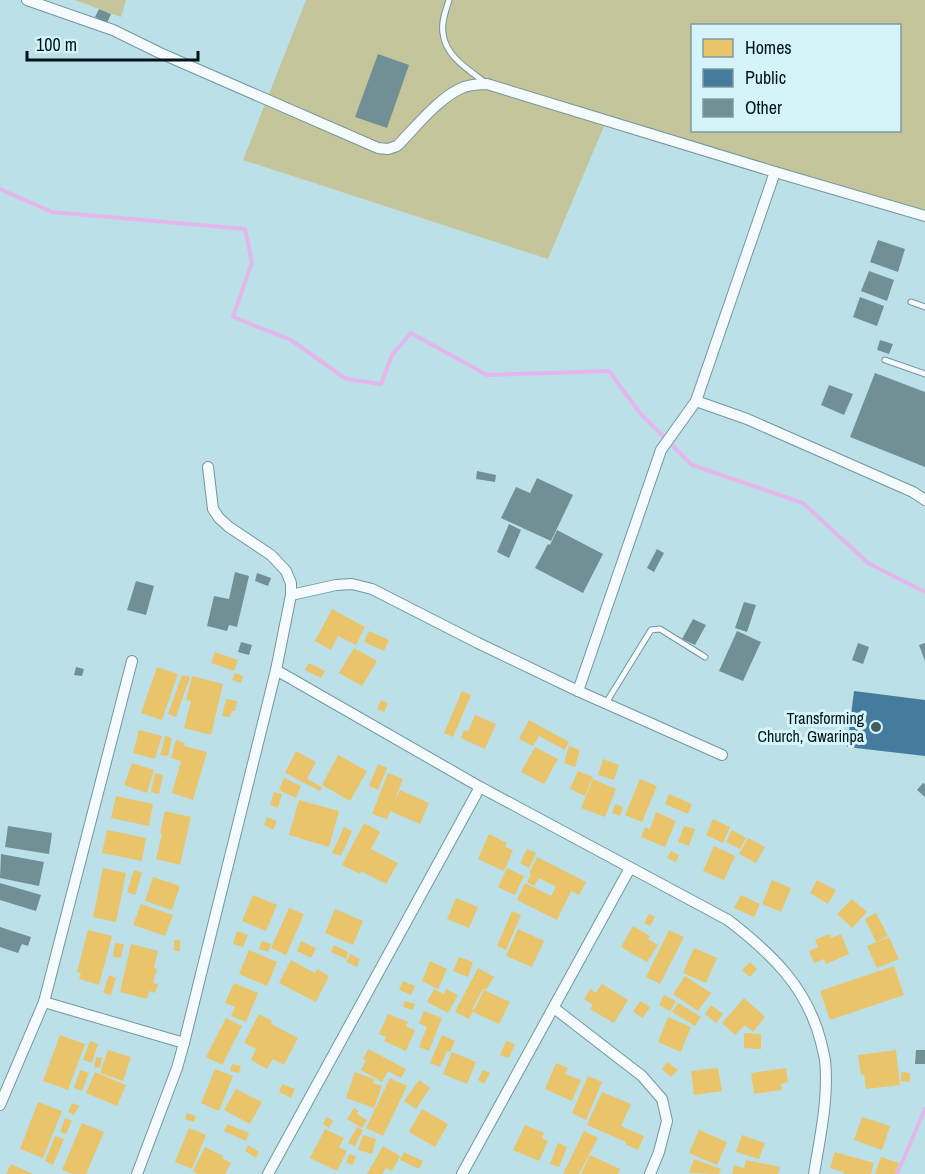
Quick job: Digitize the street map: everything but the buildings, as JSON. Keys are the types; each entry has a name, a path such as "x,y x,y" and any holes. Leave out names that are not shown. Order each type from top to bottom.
{"street":[{"path":"27,0 113,30 160,53 378,148 388,149 397,146 445,98 463,88 476,84 487,84 925,216"},
{"path":"579,691 661,450 696,401 775,172"},
{"path":"696,401 747,419 913,492 925,500"},
{"path":"136,1174 177,1068 184,1043 276,670 291,595 291,583 286,572 271,555 229,527 213,509 208,467"},
{"path":"291,595 336,585 352,584 372,589 467,638 722,755"},
{"path":"0,1105 44,1002 132,661"},
{"path":"276,670 480,788 728,920 759,944 788,975 803,996 814,1019 825,1059 822,1131 814,1174"},
{"path":"268,1174 480,788"},
{"path":"462,1174 630,868"},
{"path":"44,1002 184,1043"},
{"path":"554,1008 642,1076 663,1099 667,1121 659,1152 650,1174"}],"lane":[{"path":"449,0 442,33 447,47 459,62 487,84"},
{"path":"911,302 925,307"},
{"path":"885,360 925,374"},
{"path":"606,703 651,630 655,628 705,657"}],"green space":[{"path":"75,0 126,0 121,17"},
{"path":"306,0 925,0 925,222 607,119 548,259 243,160"}],"waterway":[{"path":"0,189 52,212 245,229 252,262 233,317 291,340 346,379 381,384 392,355 411,333 487,375 609,371 640,413 692,465 803,503 868,563 925,592"},
{"path":"897,1174 925,1109"}],"place":[{"name":"Transforming Church, Gwarinpa","path":"876,727"}]}
